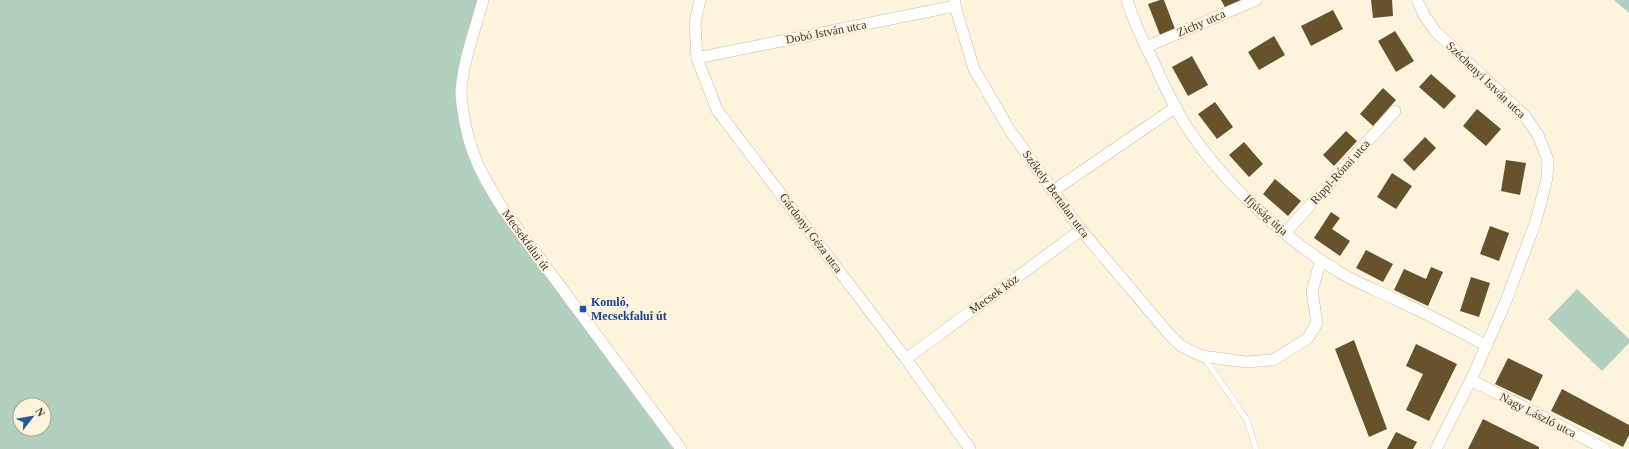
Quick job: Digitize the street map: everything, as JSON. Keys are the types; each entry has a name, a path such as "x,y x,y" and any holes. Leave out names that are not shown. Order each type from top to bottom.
{"street":[{"name":"Mecsekfalui út","path":"483,0 466,62 461,93 465,124 473,152 483,177 503,209 680,449"},
{"name":"Gárdonyi Géza utca","path":"700,0 695,22 697,58 717,110 906,358 970,449"},
{"name":"Ifjúság útja","path":"1127,0 1131,14 1146,47 1183,121 1227,178 1285,233 1321,260 1359,283 1401,301 1487,346"},
{"name":"Zichy utca","path":"1146,47 1256,0"},
{"name":"Széchenyi István utca","path":"1417,0 1424,15 1435,31 1525,116 1538,135 1548,160 1547,178 1536,221 1506,301 1471,380 1436,449"},
{"name":"Dobó István utca","path":"697,58 955,3"},
{"name":"Székely Bertalan utca","path":"955,3 974,69 1009,129 1081,230 1169,334 1181,346 1202,356 1246,362 1272,360 1307,339 1317,322 1312,291 1321,260"},
{"path":"1054,191 1176,107"},
{"name":"Rippl-Rónai utca","path":"1285,233 1395,111"},
{"name":"Mecsek köz","path":"906,358 1081,230"},
{"name":"Nagy László utca","path":"1471,380 1605,449"}],"lane":[{"path":"1202,356 1247,420 1256,449"}],"green space":[{"path":"0,0 483,0 461,93 483,177 681,449 0,449"},
{"path":"1614,0 1629,0 1629,13"},
{"path":"1577,289 1629,339 1629,343 1602,371 1548,319"}],"building":[{"path":"1164,0 1175,29 1160,35 1148,4"},
{"path":"1221,0 1243,0 1226,9"},
{"path":"1371,0 1392,0 1393,16 1373,18"},
{"path":"1333,10 1343,29 1311,46 1301,26"},
{"path":"1395,31 1414,61 1396,72 1378,41"},
{"path":"1274,36 1285,55 1259,70 1248,52"},
{"path":"1192,56 1208,85 1188,96 1172,67"},
{"path":"1431,74 1456,96 1444,109 1419,87"},
{"path":"1383,88 1396,100 1373,126 1360,114"},
{"path":"1215,102 1233,127 1217,139 1198,114"},
{"path":"1477,109 1501,129 1486,146 1463,126"},
{"path":"1346,131 1357,141 1334,166 1323,155"},
{"path":"1425,137 1436,148 1414,171 1403,160"},
{"path":"1244,142 1263,164 1249,177 1229,155"},
{"path":"1506,160 1526,163 1520,195 1501,191"},
{"path":"1392,173 1412,186 1396,209 1377,197"},
{"path":"1275,179 1301,201 1288,216 1263,194"},
{"path":"1331,212 1340,218 1332,229 1350,241 1340,256 1314,238"},
{"path":"1490,226 1509,233 1499,261 1480,254"},
{"path":"1366,250 1393,264 1383,282 1356,268"},
{"path":"1431,267 1443,272 1428,306 1394,290 1404,269 1426,279"},
{"path":"1471,277 1490,283 1479,317 1460,311"},
{"path":"1354,340 1387,429 1369,437 1335,349"},
{"path":"1416,344 1457,364 1429,421 1406,410 1423,374 1406,366"},
{"path":"1508,358 1543,375 1531,401 1495,384"},
{"path":"1562,389 1629,425 1629,435 1623,447 1551,411"},
{"path":"1483,419 1539,447 1539,449 1468,449"},
{"path":"1396,432 1417,442 1413,449 1387,449"}],"place":[{"name":"Komló, Mecsekfalui út","path":"583,309"}]}
